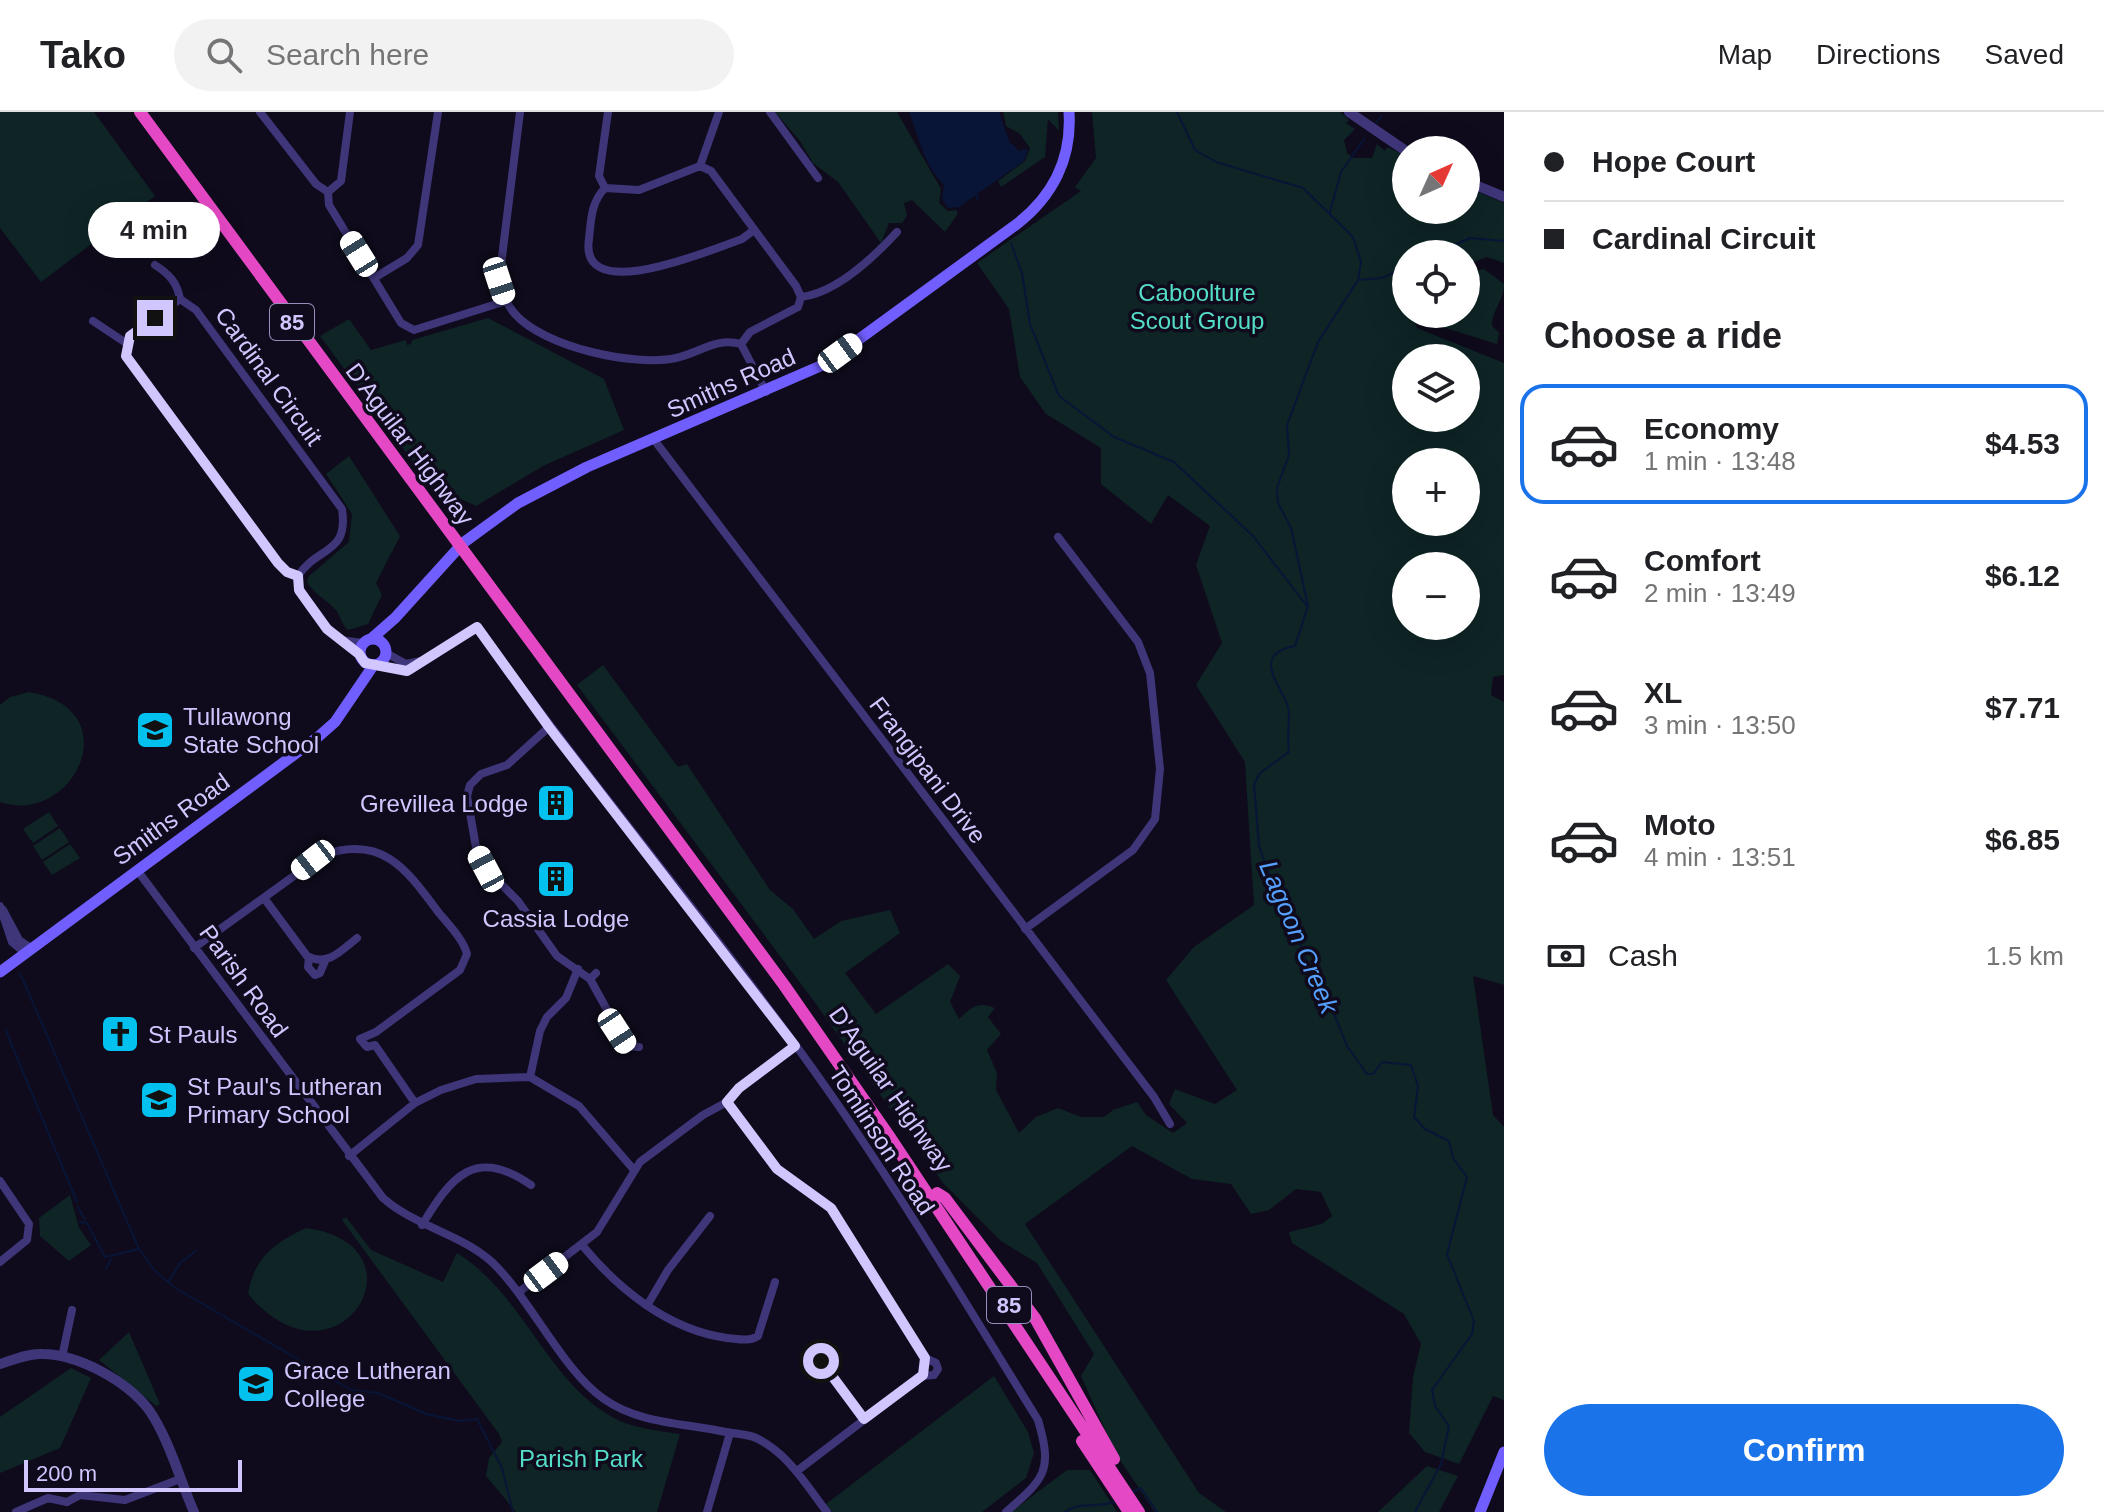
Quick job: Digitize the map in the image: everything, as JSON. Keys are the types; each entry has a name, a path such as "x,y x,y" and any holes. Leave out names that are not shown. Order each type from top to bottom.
{"highway":[{"name":"D'Aguilar Highway","path":"140,112 305,340 649,799 755,935 937,1193 1139,1512"},
{"name":"D'Aguilar Highway","path":"649,799 856,1088 1077,1418"},
{"path":"937,1193 945,1198 1035,1318 1129,1512"},
{"path":"1011,1321 1014,1335 1113,1474 1148,1512"}],"main road":[{"name":"Smiths Road","path":"354,689 363,648 395,618 446,559 492,520 563,478 655,441 825,364 1035,209 1052,186 1064,160 1069,112"},
{"name":"Smiths Road","path":"0,972 335,722 354,689 374,666 383,661 395,618"},
{"path":"374,666 363,648 380,641 386,650"},
{"path":"1480,1512 1504,1452"}],"street":[{"path":"260,112 316,184 328,192"},
{"path":"328,192 341,181 350,112"},
{"path":"374,278 407,258 418,245 438,112"},
{"path":"520,112 499,281 506,301 529,327 578,348 656,361 678,358 719,342 741,344"},
{"path":"605,188 599,176 608,112"},
{"path":"700,166 719,112"},
{"path":"770,112 818,178"},
{"path":"1349,112 1392,141"},
{"path":"754,230 742,239 650,272 600,267 587,252 595,198 605,188 639,190 700,166 711,171 754,230 801,297"},
{"path":"1480,187 1504,197"},
{"path":"328,192 329,205 401,323 414,330 506,301"},
{"path":"801,297 818,295 883,248 897,232"},
{"path":"155,265 168,273 178,286 180,299"},
{"path":"741,344 750,332 798,307 801,297"},
{"name":"Cardinal Circuit","path":"126,343 130,336 180,299 196,310 342,509 345,524 339,542 298,576"},
{"path":"93,321 126,343 126,356 269,550 287,572 298,576 299,590 339,640 363,648"},
{"path":"741,344 766,392"},
{"name":"Frangipani Drive","path":"655,441 1154,1097 1170,1124"},
{"path":"1025,929 1133,850 1155,819 1160,769 1150,673 1138,642 1058,537"},
{"name":"Tomlinson Road","path":"374,666 407,671 477,627 549,727 795,1046 837,1104 1038,1420 1048,1454 1041,1478 1006,1512"},
{"path":"386,650 406,664 422,661"},
{"path":"549,727 507,765 481,774 470,785 467,796 477,853 486,869 518,901 557,956 593,976 627,1046 626,1057"},
{"path":"194,948 313,860 336,851 357,848 377,852 408,872 465,947 466,959 460,970 376,1032 360,1039 367,1047 375,1045"},
{"name":"Parish Road","path":"137,870 383,1198 422,1225 474,1249 490,1261 519,1292 586,1383 602,1398 644,1418 755,1437 797,1471 827,1512"},
{"path":"264,898 309,957 325,961 357,938"},
{"path":"0,906 12,942 28,950"},
{"path":"530,1077 540,1031 547,1017 566,998 578,969"},
{"path":"376,1032 375,1045 415,1103"},
{"path":"627,1046 639,1047"},
{"path":"519,1292 582,1245 605,1221 634,1170 703,1115 727,1102 739,1088 795,1046"},
{"path":"349,1156 415,1103 476,1079 530,1077 560,1092 586,1112 634,1170"},
{"path":"727,1102 777,1169 831,1208 925,1358 936,1363 938,1369 934,1375 921,1376 797,1471"},
{"path":"422,1225 445,1187 473,1169 490,1166 506,1170 531,1185"},
{"path":"0,1181 29,1224 27,1240 0,1262"},
{"path":"648,1304 668,1270 710,1216"},
{"path":"582,1245 609,1277 691,1331 749,1340 763,1329 775,1282"},
{"path":"62,1357 72,1310"},
{"path":"820,1350 821,1361 864,1419"},
{"path":"0,1364 40,1353 62,1357 86,1365 140,1400 154,1418 194,1512"},
{"path":"921,1376 925,1358"},
{"path":"707,1512 730,1433"},
{"path":"16,1512 48,1498 68,1507 80,1495 125,1500 180,1479"}],"green space":[{"path":"0,112 94,112 155,196 41,282 0,228"},
{"path":"775,112 897,112 941,189 939,203 948,211 957,210 957,215 945,232 912,200 904,203 907,216 902,223 889,223 881,243 838,182 813,163 800,141"},
{"path":"1003,112 1058,112 1059,131 1048,119 1045,157 1001,187 998,181 1025,161 1030,148 1020,134 1006,126"},
{"name":"Caboolture Scout Group","path":"1092,112 1340,112 1349,120 1346,123 1355,129 1344,140 1347,153 1353,158 1372,158 1377,144 1385,151 1387,147 1392,149 1392,224 1480,224 1480,193 1504,203 1504,263 1487,257 1480,260 1480,240 1392,240 1392,328 1417,328 1457,344 1392,344 1392,432 1480,432 1480,353 1504,363 1504,675 1493,677 1491,695 1504,702 1504,985 1473,976 1493,1115 1504,1127 1504,1400 1493,1396 1459,1464 1425,1452 1409,1433 1413,1377 1421,1344 1404,1314 1292,1243 1289,1232 1322,1224 1332,1216 1321,1192 1296,1189 1269,1210 1251,1214 1231,1184 1192,1179 1132,1146 1025,1224 1199,1493 1226,1512 1155,1512 1116,1454 1081,1376 1094,1354 1037,1263 1001,1241 943,1183 816,1004 577,685 603,665 678,767 687,764 770,890 793,909 814,939 841,921 890,910 900,933 845,973 876,1014 948,964 960,976 950,1002 959,1019 975,1006 995,1008 988,1017 1001,1034 987,1050 997,1073 996,1090 1019,1133 1036,1117 1058,1108 1081,1117 1104,1117 1113,1110 1137,1102 1146,1115 1173,1133 1187,1123 1169,1104 1175,1089 1215,1104 1237,1090 1166,980 1194,947 1254,905 1245,762 1196,685 1222,643 1196,565 1210,526 1168,495 1151,524 1101,484 1101,448 1046,414 1020,377 1009,309 977,263 1081,191 1075,187 1096,158"},
{"path":"1484,269 1504,284 1492,326 1499,333 1497,344 1445,328 1480,328 1480,270"},
{"path":"488,318 604,379 624,430 543,466 476,506 430,485 320,336 349,319 371,350 406,340 407,345 411,344 412,340"},
{"path":"349,456 400,536 376,583 382,595 368,624 348,630 336,610 307,582 309,576 349,542 352,514 326,474"},
{"path":"29,692 60,703 78,720 84,741 80,763 68,783 50,798 26,805 0,802 0,705 10,697"},
{"path":"49,812 58,826 33,843 23,829"},
{"path":"60,828 69,842 42,860 33,846"},
{"path":"70,844 80,858 52,875 43,862"},
{"path":"70,1195 79,1228 91,1245 69,1261 40,1236 39,1218"},
{"name":"Parish Park","path":"346,1217 371,1250 443,1282 457,1253 481,1271 501,1292 555,1364 595,1406 627,1424 680,1434 657,1512 516,1512 486,1476 489,1458 502,1442 499,1434 342,1220"},
{"path":"306,1228 343,1240 363,1260 367,1284 358,1307 339,1324 313,1331 282,1322 248,1294 255,1271 267,1253"},
{"path":"129,1332 160,1404 156,1406 99,1360"},
{"path":"71,1368 91,1378 60,1448 0,1473 0,1417"},
{"path":"994,1376 1028,1432 1034,1453 1026,1478 982,1512 832,1512 826,1504"},
{"path":"1427,1466 1458,1476 1439,1512 1378,1512"},
{"path":"1067,1470 1090,1470 1117,1512 1011,1512"}],"water":[{"path":"909,112 999,112 1009,141 1019,151 1028,149 1024,161 959,207 948,208 942,199 944,185 926,159"}],"waterway":[{"name":"Lagoon Creek","path":"1177,112 1195,150 1216,162 1303,188 1353,237 1361,262 1358,280 1318,342 1287,425 1289,455 1277,488 1278,503 1291,528 1308,606 1295,646 1281,650 1271,664 1275,681 1288,707 1289,752 1260,773 1254,784 1259,846 1276,893 1289,910 1306,960 1326,994 1347,1046 1367,1074 1373,1074 1382,1062 1411,1065 1418,1086 1414,1117 1425,1129 1449,1141 1453,1158 1467,1177 1447,1254 1474,1321 1472,1334 1432,1390 1435,1406 1449,1426 1441,1464 1415,1512"},
{"path":"1376,123 1381,116"},
{"path":"1330,212 1341,172 1365,138"},
{"path":"975,192 978,200"},
{"path":"1466,240 1504,241"},
{"path":"1011,243 1022,273 1030,324 1059,396 1114,437 1174,462 1253,536 1307,606"},
{"path":"1358,280 1382,278 1392,273"},
{"path":"20,973 139,1249 154,1270 177,1289 351,1390 378,1393 426,1414 460,1421 477,1419 502,1468 513,1512"},
{"path":"6,1031 77,1202"},
{"path":"78,1207 85,1220"},
{"path":"80,1222 87,1223 105,1257 139,1249"},
{"path":"168,1282 180,1263 196,1251"},
{"path":"106,1269 111,1259"},
{"name":"Lagoon Creek","path":"1132,1492 1141,1488 1157,1512"},
{"name":"Lagoon Creek","path":"1065,1512 1116,1501"}],"place":[{"name":"Tullawong State School","path":"155,730"},
{"name":"Grevillea Lodge","path":"556,803"},
{"name":"Cassia Lodge","path":"556,879"},
{"name":"St Pauls","path":"120,1034"},
{"name":"St Paul's Lutheran Primary School","path":"159,1100"},
{"name":"Grace Lutheran College","path":"256,1384"}],"route":[{"path":"155,318 130,336 126,343 126,356 278,563 287,572 298,576 299,590 332,634 369,665 407,671 477,627 549,727 795,1046 739,1088 727,1102 777,1169 831,1208 925,1358 923,1375 864,1419 821,1361"}]}
